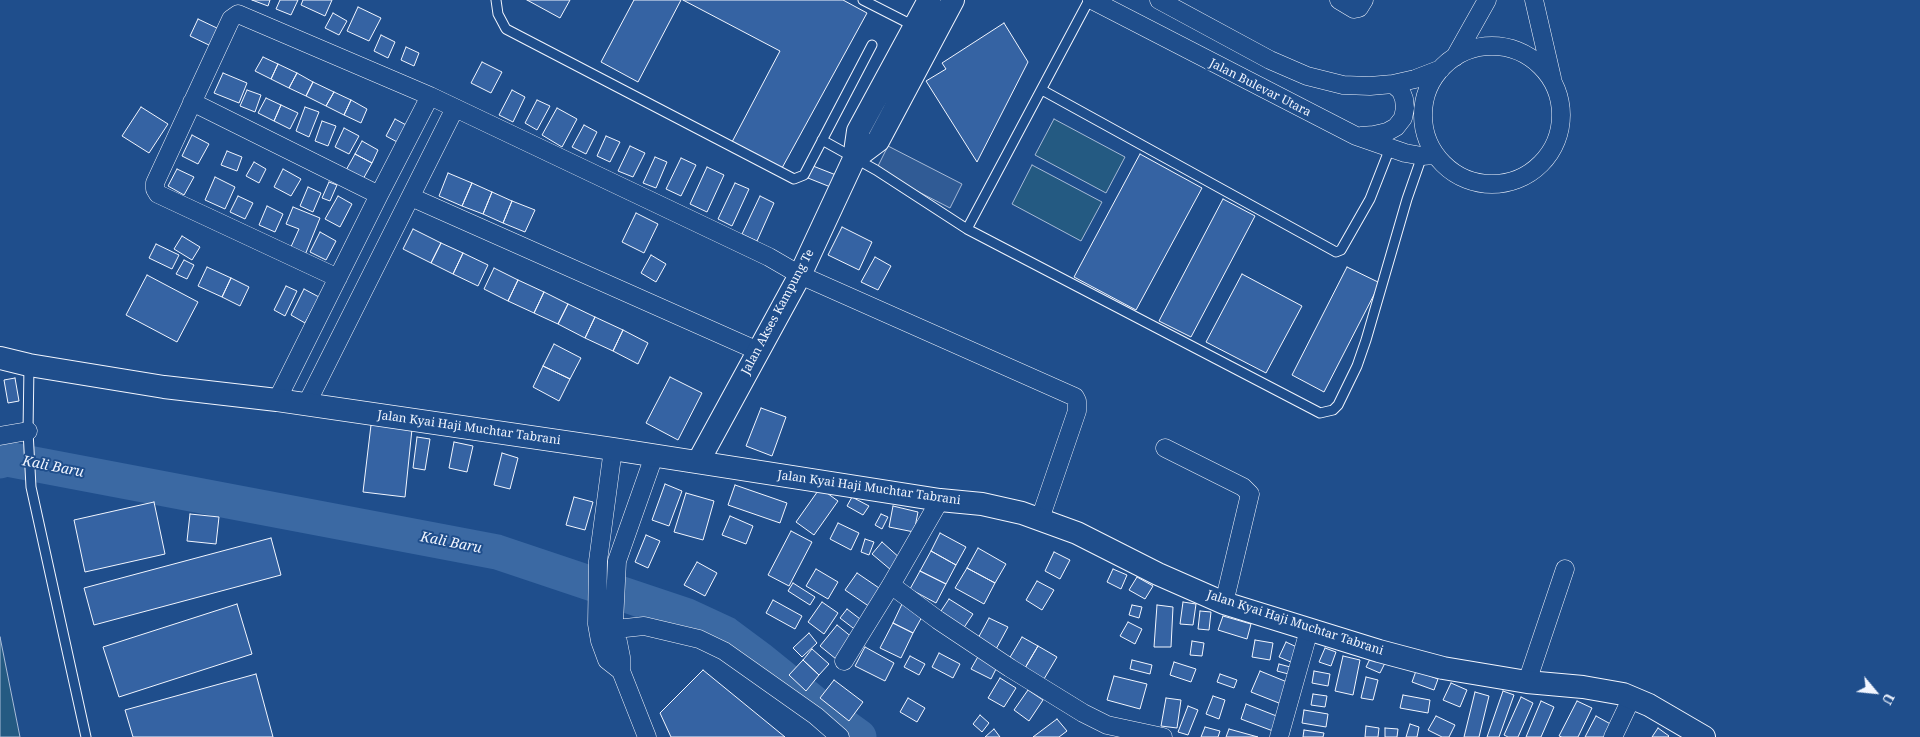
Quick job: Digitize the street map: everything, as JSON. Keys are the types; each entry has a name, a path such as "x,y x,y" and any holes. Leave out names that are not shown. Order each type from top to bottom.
{"street":[{"name":"Jalan Akses Kampung Te","path":"698,462 800,275 854,159 858,131 929,0"},
{"name":"Jalan Akses Kampung Te","path":"854,159 878,141 952,0"},
{"name":"Jalan Bulevar Utara","path":"1090,0 1356,136 1390,148 1428,155"},
{"path":"1159,0 1270,60 1307,76 1355,86 1393,84 1415,79 1440,69 1455,57 1469,50 1484,46 1500,46 1516,50 1542,66 1552,79"},
{"path":"1339,0 1354,9 1359,8 1364,0"},
{"path":"1455,57 1487,0"},
{"path":"1440,69 1428,88 1423,111 1428,155 1456,176 1478,183 1501,185 1516,181 1529,174 1541,165 1551,152 1559,131 1561,108 1558,93 1552,79 1534,0"},
{"path":"338,278 156,192 154,188 231,19 238,14 430,96 769,257 800,275 1074,397 1077,401 1077,411 1040,519"},
{"path":"1356,136 1374,136 1396,127 1403,118 1404,99 1400,91 1393,84"},
{"path":"277,400 378,195 430,96"},
{"path":"192,102 378,195"},
{"path":"306,405 455,108"},
{"path":"411,197 758,351"},
{"name":"Jalan Kyai Haji Muchtar Tabrani","path":"0,358 29,365 164,386 277,400 613,449 940,500 982,504 1022,513 1077,533 1158,574 1224,603 1309,630 1443,668 1527,682 1600,689 1632,697 1704,737"},
{"path":"0,436 28,431"},
{"path":"1165,448 1243,486 1250,494 1224,603"},
{"path":"613,449 598,561 609,625 621,657 621,671 647,737"},
{"path":"609,625 617,561 654,456"},
{"path":"844,661 891,586 940,500"},
{"path":"1527,682 1565,569"},
{"path":"891,586 1010,668 1082,713 1107,725 1163,737"},
{"path":"609,625 644,626 699,639 724,650 816,716 840,737"},
{"path":"1279,737 1309,630"},
{"path":"1613,737 1632,697"}],"lane":[{"path":"496,0 498,14 506,29 792,179 800,178 804,175 872,44"},
{"path":"863,0 915,27"},
{"path":"967,229 1090,0"},
{"path":"1042,90 1336,252 1342,250 1370,199 1390,148"},
{"path":"822,140 876,170 967,229 1317,413 1328,412 1336,408 1343,399 1366,340 1407,198 1428,155"},
{"path":"29,365 28,450 31,487 86,737"}],"shaded area":[{"path":"1054,119 1125,157 1106,193 1035,155"},
{"path":"888,146 962,184 950,208 876,170"},
{"path":"1032,165 1102,202 1081,241 1012,204"},
{"path":"0,637 20,737 0,737"}],"building":[{"path":"252,0 270,0 268,6"},
{"path":"280,0 298,0 291,15 276,9"},
{"path":"303,0 332,0 325,16 301,5"},
{"path":"527,0 570,0 560,18"},
{"path":"634,0 681,0 638,82 601,62"},
{"path":"683,0 843,0 867,13 782,168 732,142 780,51"},
{"path":"358,7 381,18 369,41 347,31"},
{"path":"333,13 347,21 339,35 325,28"},
{"path":"198,19 219,29 211,46 190,36"},
{"path":"1004,23 1028,62 977,162 926,81 946,69 942,63"},
{"path":"381,35 395,42 388,58 374,51"},
{"path":"406,47 419,53 414,66 401,60"},
{"path":"263,57 278,64 271,79 255,71"},
{"path":"482,62 502,72 491,93 471,83"},
{"path":"278,64 297,73 289,88 271,79"},
{"path":"223,73 247,83 239,103 214,93"},
{"path":"297,73 313,82 306,96 289,88"},
{"path":"313,82 334,92 326,106 306,96"},
{"path":"247,90 261,95 255,112 240,106"},
{"path":"512,90 525,97 513,122 499,115"},
{"path":"334,92 351,100 344,115 326,106"},
{"path":"266,98 281,105 274,121 258,113"},
{"path":"351,100 367,109 361,123 344,115"},
{"path":"537,100 550,106 537,130 525,123"},
{"path":"281,105 298,113 290,129 274,121"},
{"path":"141,107 168,124 149,153 122,136"},
{"path":"305,107 319,112 309,137 296,131"},
{"path":"557,108 577,119 562,147 542,135"},
{"path":"395,119 408,126 399,143 386,136"},
{"path":"322,121 336,126 328,146 315,141"},
{"path":"584,125 597,132 586,154 572,147"},
{"path":"344,128 359,136 349,154 335,147"},
{"path":"192,135 209,144 198,164 182,156"},
{"path":"606,136 620,142 610,162 597,156"},
{"path":"362,141 378,150 372,163 355,154"},
{"path":"630,146 645,153 633,177 618,171"},
{"path":"227,151 242,157 237,171 221,165"},
{"path":"355,154 372,163 362,181 345,172"},
{"path":"1140,154 1202,188 1136,310 1074,277"},
{"path":"655,157 667,162 656,188 643,183"},
{"path":"681,158 696,165 681,196 666,189"},
{"path":"254,162 266,169 259,183 246,176"},
{"path":"813,166 836,175 833,188 808,178"},
{"path":"707,167 724,175 707,212 690,204"},
{"path":"177,169 194,177 184,195 168,186"},
{"path":"283,169 301,179 291,196 274,187"},
{"path":"448,173 472,183 462,206 439,196"},
{"path":"215,177 235,187 225,209 205,200"},
{"path":"329,182 337,185 330,201 322,198"},
{"path":"472,183 492,192 483,214 462,206"},
{"path":"735,183 749,189 732,226 718,219"},
{"path":"308,187 321,193 313,212 300,206"},
{"path":"492,192 512,201 503,223 483,214"},
{"path":"238,196 253,203 245,219 230,212"},
{"path":"338,196 352,204 340,227 325,219"},
{"path":"760,196 774,203 757,241 742,234"},
{"path":"1223,199 1255,216 1191,337 1159,321"},
{"path":"512,201 535,210 525,232 503,223"},
{"path":"267,206 283,214 275,232 259,225"},
{"path":"293,207 320,218 305,255 290,249 299,229 286,224"},
{"path":"636,213 658,224 644,253 622,242"},
{"path":"842,227 872,242 859,270 828,255"},
{"path":"413,229 441,243 431,263 403,249"},
{"path":"320,232 336,241 326,260 310,252"},
{"path":"182,236 200,247 192,260 174,249"},
{"path":"441,243 463,253 453,274 431,263"},
{"path":"156,244 179,255 172,269 149,258"},
{"path":"463,253 488,265 478,286 453,274"},
{"path":"651,255 666,264 656,282 641,273"},
{"path":"875,257 891,266 878,290 861,282"},
{"path":"184,260 194,265 187,279 176,274"},
{"path":"207,267 231,278 222,297 198,286"},
{"path":"1347,267 1380,283 1324,392 1292,375"},
{"path":"494,268 518,280 508,301 484,289"},
{"path":"1242,274 1302,306 1266,373 1206,342"},
{"path":"147,275 198,302 177,342 126,315"},
{"path":"231,278 249,287 240,306 222,297"},
{"path":"518,280 544,292 534,313 508,301"},
{"path":"286,286 297,291 285,316 274,310"},
{"path":"304,289 319,297 305,323 291,315"},
{"path":"544,292 568,304 558,324 534,313"},
{"path":"568,304 595,317 585,338 558,324"},
{"path":"595,317 623,330 613,351 585,338"},
{"path":"623,330 648,343 638,364 613,351"},
{"path":"554,344 581,358 570,379 543,366"},
{"path":"543,366 570,379 559,401 533,387"},
{"path":"670,377 702,393 678,440 646,423"},
{"path":"15,378 19,401 8,403 4,380"},
{"path":"761,408 786,417 772,456 746,446"},
{"path":"371,425 412,429 405,497 363,492"},
{"path":"417,437 430,439 425,470 413,468"},
{"path":"454,442 473,446 467,472 449,468"},
{"path":"502,453 518,458 510,489 494,485"},
{"path":"665,484 682,491 669,526 652,520"},
{"path":"735,485 787,503 780,523 728,505"},
{"path":"820,488 838,501 814,535 796,522"},
{"path":"686,493 714,501 703,540 674,532"},
{"path":"574,497 593,502 585,530 566,525"},
{"path":"852,497 869,506 863,515 847,506"},
{"path":"154,502 165,554 85,572 74,520"},
{"path":"893,506 918,512 914,532 889,527"},
{"path":"190,514 219,517 216,544 187,541"},
{"path":"881,514 888,517 882,529 875,525"},
{"path":"730,516 753,526 746,544 722,535"},
{"path":"838,523 859,533 851,550 830,539"},
{"path":"791,531 812,542 789,586 768,575"},
{"path":"940,533 966,547 956,565 931,551"},
{"path":"646,535 660,541 648,568 635,562"},
{"path":"271,538 281,575 94,625 84,588"},
{"path":"865,539 874,542 869,555 861,552"},
{"path":"882,542 901,559 891,570 872,554"},
{"path":"978,548 1006,564 995,583 967,568"},
{"path":"931,551 956,565 946,584 920,571"},
{"path":"1054,552 1070,560 1060,579 1045,571"},
{"path":"697,562 717,573 705,596 684,585"},
{"path":"967,568 995,583 984,604 955,588"},
{"path":"816,569 838,582 828,599 806,586"},
{"path":"1113,569 1127,575 1121,589 1107,582"},
{"path":"920,571 946,584 936,603 910,589"},
{"path":"857,573 882,590 870,607 845,590"},
{"path":"1137,577 1153,586 1145,599 1129,590"},
{"path":"1037,581 1054,590 1042,610 1026,600"},
{"path":"793,583 815,597 810,605 788,591"},
{"path":"949,599 973,614 963,629 939,614"},
{"path":"773,600 802,616 795,629 766,613"},
{"path":"822,602 838,613 824,634 808,622"},
{"path":"1183,602 1196,604 1193,625 1180,624"},
{"path":"237,604 252,654 119,697 103,647"},
{"path":"902,604 923,615 913,633 893,623"},
{"path":"1132,605 1142,607 1139,618 1129,615"},
{"path":"1157,605 1173,607 1171,647 1154,647"},
{"path":"847,609 864,622 857,631 840,618"},
{"path":"1200,611 1211,612 1209,630 1198,629"},
{"path":"1223,616 1251,624 1247,639 1218,630"},
{"path":"989,618 1008,627 995,651 976,642"},
{"path":"1128,622 1142,629 1135,644 1120,636"},
{"path":"893,623 913,633 901,658 880,648"},
{"path":"837,625 853,638 836,659 820,646"},
{"path":"809,633 817,643 802,657 793,648"},
{"path":"1022,637 1038,646 1025,668 1009,659"},
{"path":"1255,640 1273,643 1270,660 1252,657"},
{"path":"1192,641 1204,643 1202,656 1190,655"},
{"path":"1286,642 1299,648 1293,663 1279,657"},
{"path":"1038,646 1057,657 1044,679 1025,668"},
{"path":"865,647 894,663 885,681 855,666"},
{"path":"1325,648 1336,652 1331,666 1319,662"},
{"path":"812,649 829,664 819,675 803,660"},
{"path":"939,653 960,664 953,678 932,667"},
{"path":"980,653 999,663 991,679 971,669"},
{"path":"910,656 925,664 919,675 904,667"},
{"path":"1343,656 1360,660 1353,695 1335,691"},
{"path":"1371,657 1385,663 1380,673 1366,667"},
{"path":"803,660 819,675 806,691 789,675"},
{"path":"1132,660 1152,665 1150,674 1130,669"},
{"path":"1174,662 1196,669 1191,682 1170,675"},
{"path":"1279,664 1298,669 1296,676 1277,671"},
{"path":"703,670 785,737 671,737 660,713"},
{"path":"1260,671 1292,684 1284,705 1251,692"},
{"path":"1314,671 1330,674 1328,686 1312,683"},
{"path":"1416,671 1438,679 1434,690 1412,682"},
{"path":"256,674 273,737 133,737 125,710"},
{"path":"1220,674 1237,680 1234,688 1217,682"},
{"path":"1114,676 1147,684 1140,709 1107,700"},
{"path":"1366,677 1378,680 1373,700 1361,698"},
{"path":"1000,678 1016,688 1004,707 988,698"},
{"path":"834,680 863,702 849,721 820,698"},
{"path":"1451,683 1467,690 1460,707 1443,700"},
{"path":"1028,690 1043,700 1029,721 1014,710"},
{"path":"1503,691 1514,695 1499,737 1487,737"},
{"path":"1475,692 1489,696 1479,737 1464,737"},
{"path":"1313,694 1327,696 1325,707 1311,705"},
{"path":"1403,695 1430,700 1428,713 1400,708"},
{"path":"1213,696 1225,700 1219,719 1206,714"},
{"path":"1521,697 1533,703 1518,737 1508,737 1504,735"},
{"path":"908,698 925,708 917,722 900,712"},
{"path":"1166,698 1181,700 1177,728 1161,726"},
{"path":"1541,701 1554,707 1541,737 1526,737"},
{"path":"1577,701 1592,708 1578,737 1559,736"},
{"path":"1246,704 1279,717 1273,731 1241,719"},
{"path":"1188,706 1198,710 1188,735 1178,732"},
{"path":"1304,710 1328,714 1326,727 1302,723"},
{"path":"980,715 989,723 982,732 973,724"},
{"path":"1436,716 1455,725 1449,737 1442,737 1428,730"},
{"path":"1596,716 1616,727 1610,737 1585,737"},
{"path":"1057,719 1067,731 1059,737 1033,737"},
{"path":"1410,724 1419,727 1417,737 1406,737"},
{"path":"1366,726 1379,728 1378,737 1365,737"},
{"path":"1205,727 1220,731 1218,737 1201,737"},
{"path":"1385,728 1398,729 1397,737 1385,737"},
{"path":"1658,728 1669,736 1652,737"},
{"path":"994,729 1000,737 985,737"},
{"path":"1229,729 1258,737 1226,737"},
{"path":"1304,730 1324,733 1323,737 1303,737"}],"waterway":[{"name":"Kali Baru","path":"0,461 7,459 497,552 685,615 726,634 859,737"}]}
